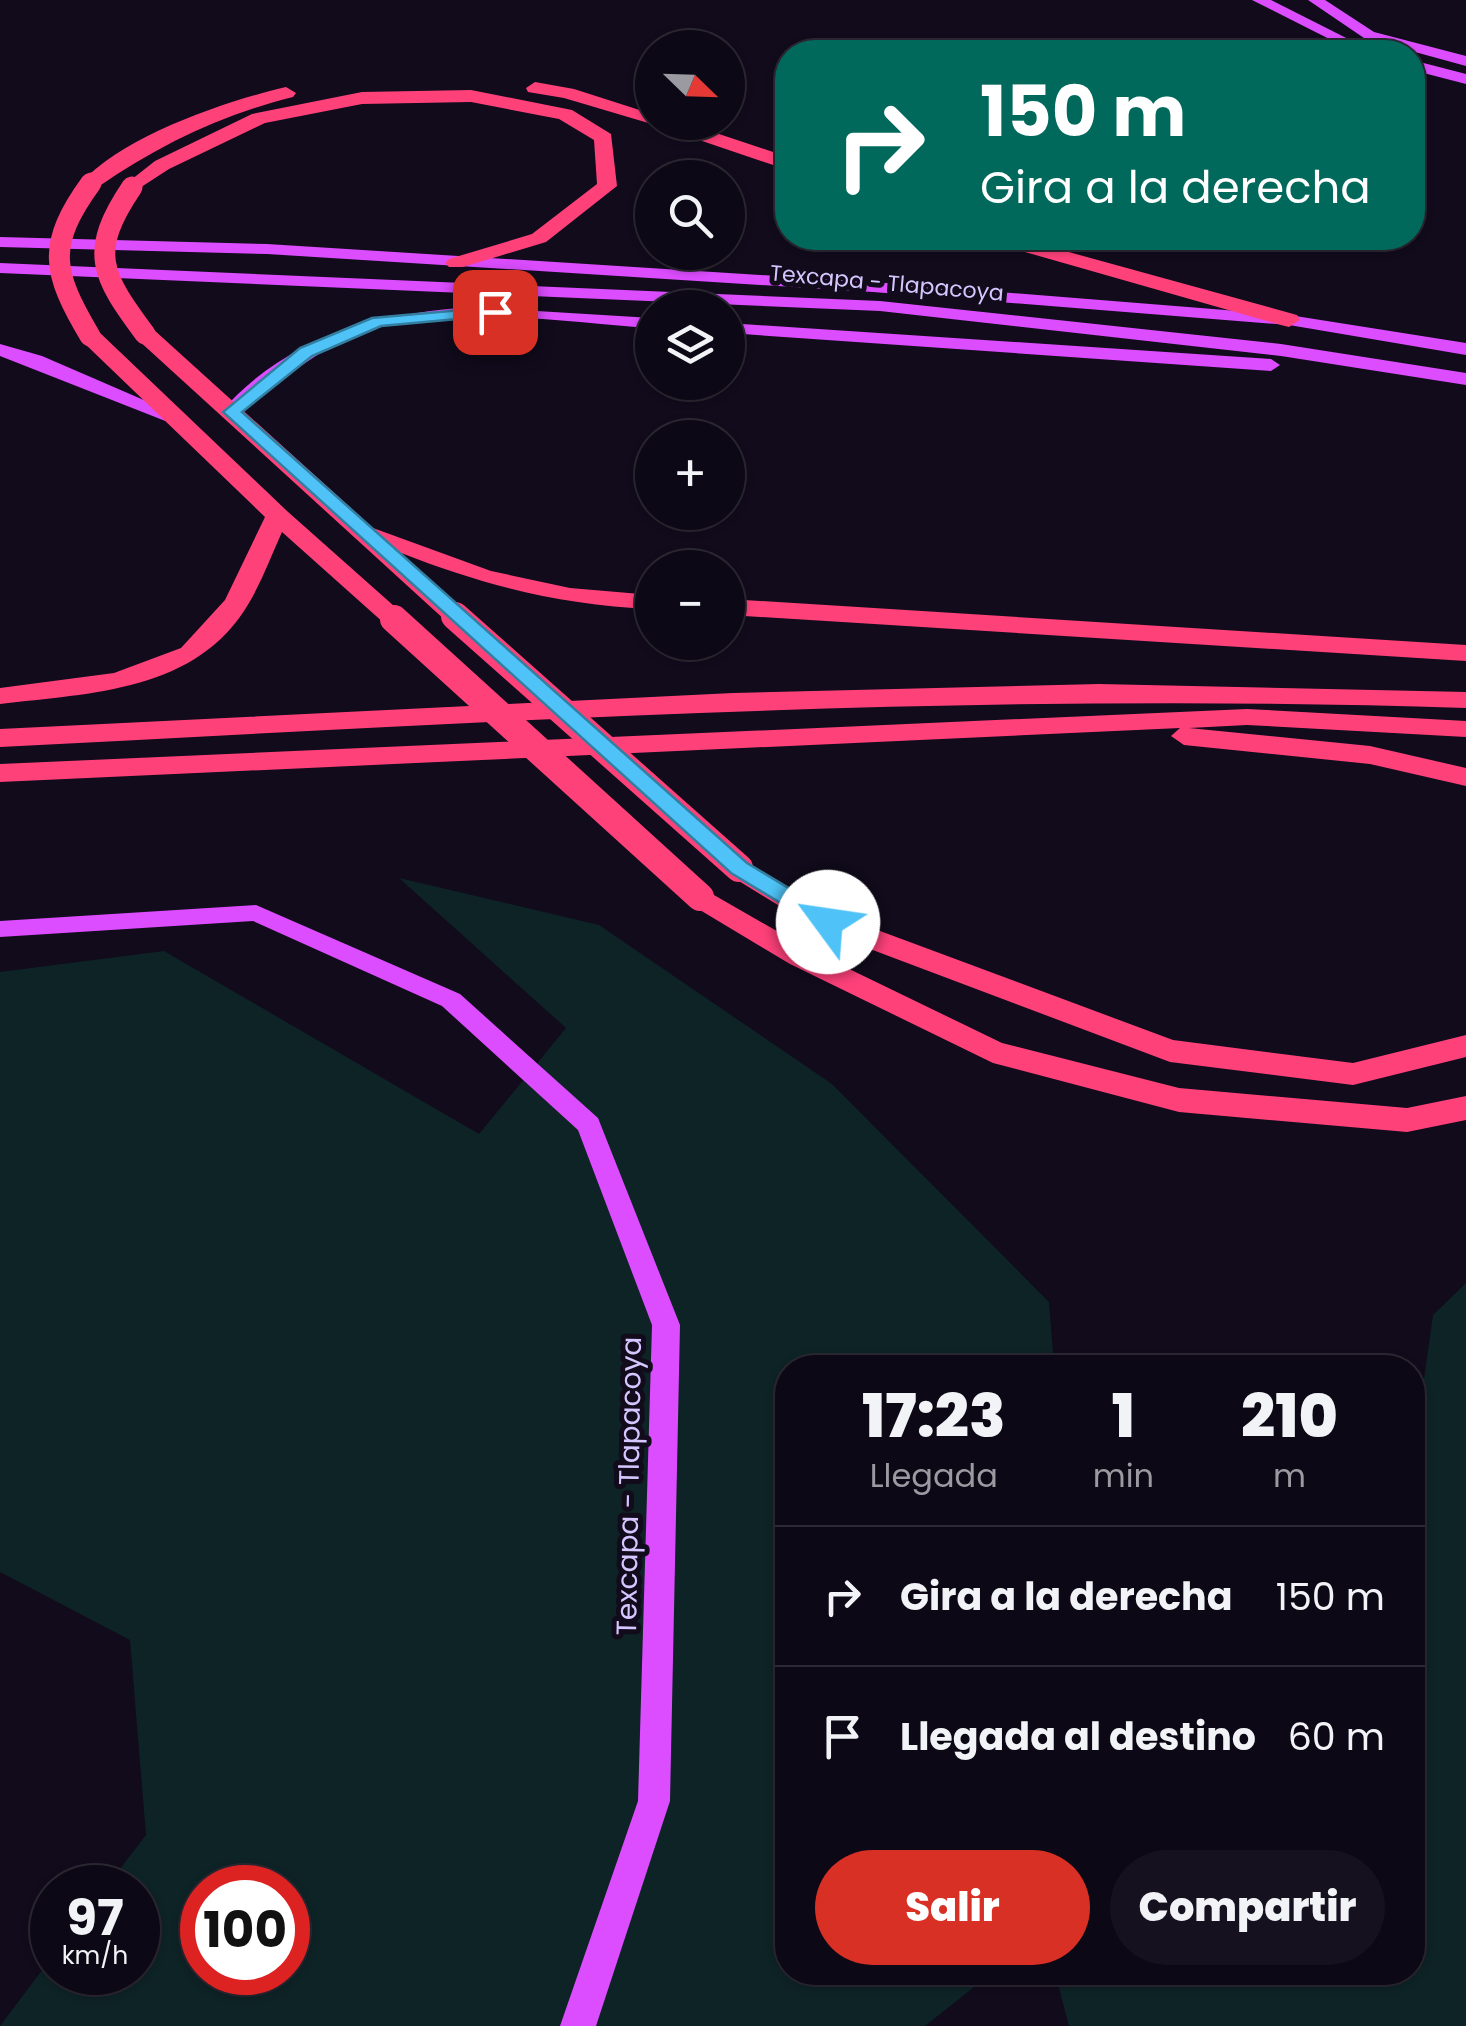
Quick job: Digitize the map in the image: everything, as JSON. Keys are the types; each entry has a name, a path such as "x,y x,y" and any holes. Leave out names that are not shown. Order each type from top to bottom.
{"highway":[{"path":"635,115 567,93 481,80 406,78 336,84 240,102 146,144 91,183 64,217 54,256 63,288 90,336 278,516 700,897 800,957 993,1052 1179,1100 1407,1120 1466,1108"},
{"path":"456,263 539,238 607,186 604,138 564,114 472,96 362,98 259,118 162,165 132,188 110,217 100,254 109,286 145,334 739,868 828,922 1170,1051 1352,1074 1466,1046"},
{"path":"716,140 775,160"},
{"path":"1040,250 1289,320"},
{"path":"0,696 118,681 190,654 236,604 278,516"},
{"path":"360,530 484,576 570,596 635,601"},
{"path":"745,608 1466,653"},
{"path":"0,738 674,704 1133,690 1314,692 1466,700"},
{"path":"0,773 1246,717 1466,729"},
{"path":"1096,726 1370,755 1466,777"}],"main road":[{"path":"1258,0 1341,40"},
{"path":"1315,0 1369,34 1391,40"},
{"path":"1425,50 1466,61"},
{"path":"1425,68 1466,79"},
{"name":"Texcapa - Tlapacoya","path":"0,242 267,249 873,287 1289,320 1466,349"},
{"name":"Texcapa - Tlapacoya","path":"0,268 880,306 1282,350 1466,379"},
{"path":"231,412 306,352 378,322 495,312 635,321"},
{"path":"745,329 1466,379"},
{"path":"0,350 35,360 180,420"},
{"name":"Texcapa - Tlapacoya","path":"0,928 256,914 451,1000 588,1126 666,1325 654,1801 578,2026"}],"green space":[{"path":"399,878 599,925 832,1084 1049,1302 1053,1355 775,1355 775,1985 975,1985 925,2026 0,2026 30,1986 30,1995 160,1995 160,1865 123,1865 146,1835 130,1640 0,1572 0,972 164,951 479,1134 566,1028"},
{"path":"1466,1283 1466,2026 1069,2026 1059,1988 1062,1985 1425,1985 1425,1372 1433,1315"}],"route":[{"path":"495,312 378,322 306,352 231,412 739,868 828,922"}]}
